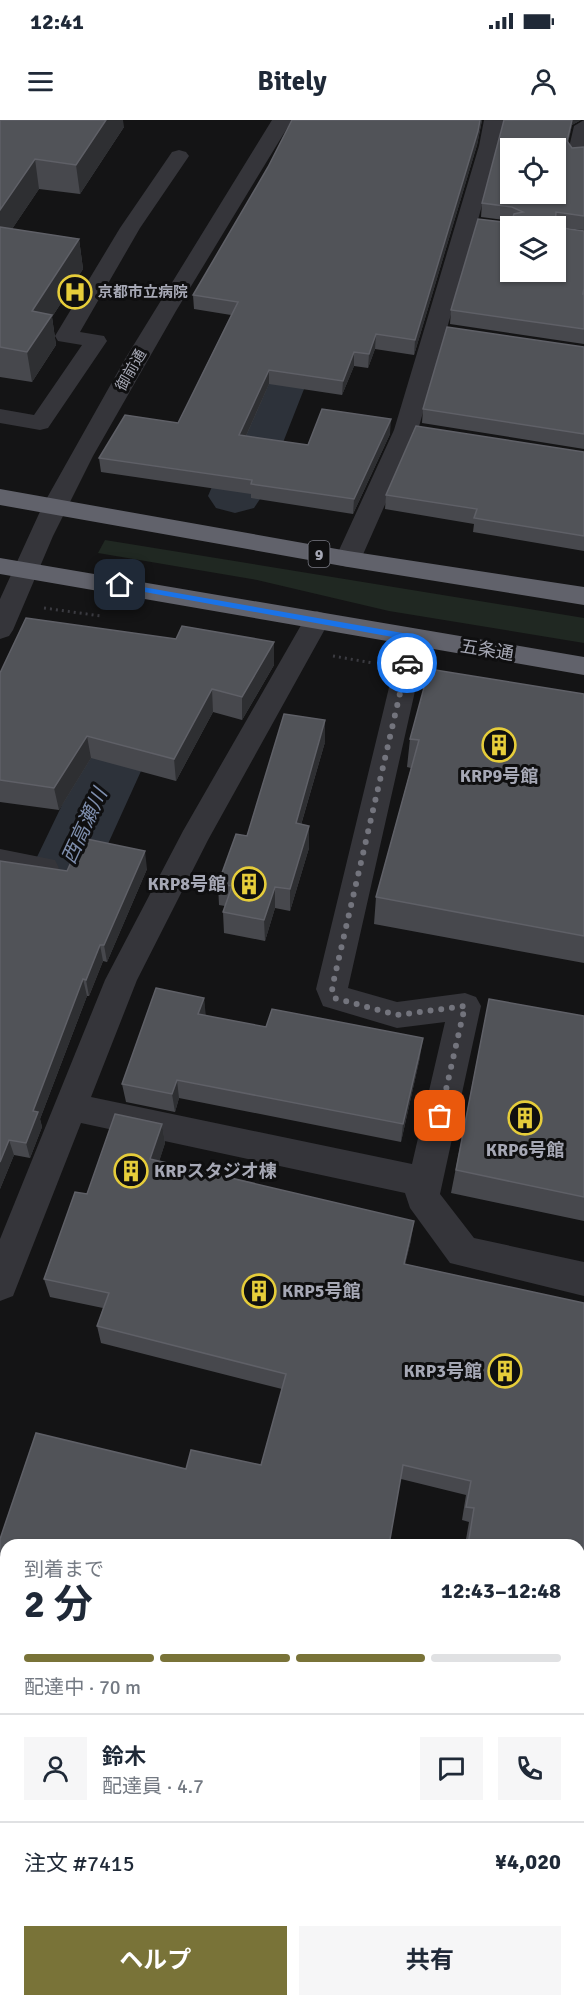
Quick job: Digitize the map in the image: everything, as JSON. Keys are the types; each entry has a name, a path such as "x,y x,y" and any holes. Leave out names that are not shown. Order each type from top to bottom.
{"highway":[{"name":"9","path":"0,497 348,559 584,596"},
{"name":"五条通","path":"0,566 584,666"}],"street":[{"name":"御前通","path":"0,630 54,506 148,340 282,120"},
{"path":"348,559 418,431 435,331 466,224 498,146 494,120"},
{"path":"580,156 584,126"},
{"path":"0,416 40,423 96,341 66,336 130,228 179,156"},
{"path":"466,224 488,226"},
{"path":"435,331 458,334"},
{"path":"0,1284 121,980 194,839 317,620"},
{"path":"414,638 332,988 334,998 397,1015 465,1006 422,1197 463,1252 584,1279"},
{"path":"0,860 44,868"},
{"path":"71,1107 425,1182"}],"shaded area":[{"path":"105,540 584,618 584,643 389,611 257,580 98,553"}],"building":[{"path":"0,120 106,120 76,165 35,159 0,210"},
{"path":"292,120 480,120 415,340 376,334 369,354 354,352 343,381 269,370 239,435 308,445 322,409 391,419 354,499 251,484 252,480 99,458 125,415 178,423 238,302 193,295 268,167"},
{"path":"504,120 572,120 567,141 572,148 584,147 584,216 556,212 556,216 513,216 523,212 512,207 482,203"},
{"path":"478,219 500,222 500,282 566,282 566,229 584,231 584,329 451,310"},
{"path":"0,227 79,239 32,311 52,315 27,352 0,347"},
{"path":"447,327 584,347 584,434 423,409"},
{"path":"416,426 584,452 584,536 474,518 477,509 386,495"},
{"path":"26,618 176,639 182,626 274,642 242,697 212,689 174,759 87,736 54,788 0,780 0,673"},
{"path":"429,669 584,694 584,936 376,897 419,740 410,739"},
{"path":"284,714 325,720 296,823 309,826 290,889 275,887 264,920 223,912 232,886 218,884 236,834 247,836"},
{"path":"82,838 145,851 104,945 100,945 86,980 83,979 33,1111 38,1112 26,1143 9,1140 0,1162 0,861 67,871"},
{"path":"156,988 204,998 198,1014 266,1027 272,1009 423,1038 403,1124 177,1080 172,1094 122,1084"},
{"name":"KRP6号館","path":"489,999 584,1016 584,1197 456,1170"},
{"path":"115,1114 162,1124 150,1159 414,1221 404,1264 584,1303 584,1539 469,1539 474,1508 466,1507 471,1481 403,1465 390,1539 0,1539 36,1433 186,1469 191,1450 261,1465 286,1374 97,1326 109,1293 44,1279 75,1192 87,1194"}],"waterway":[{"name":"西高瀬川","path":"235,496 327,272 325,241 303,177 306,157 340,120"},
{"name":"西高瀬川","path":"0,1007 155,674"}],"way so far":[{"path":"407,663 332,988 334,998 397,1015 465,1006 440,1116"}],"place":[{"name":"京都市立病院","path":"75,292"},
{"name":"KRP9号館","path":"499,745"},
{"name":"KRP8号館","path":"249,884"},
{"name":"KRP6号館","path":"525,1118"},
{"name":"KRPスタジオ棟","path":"131,1171"},
{"name":"KRP5号館","path":"259,1291"},
{"name":"KRP3号館","path":"505,1371"}],"route":[{"path":"120,585 414,638 407,663"}]}
